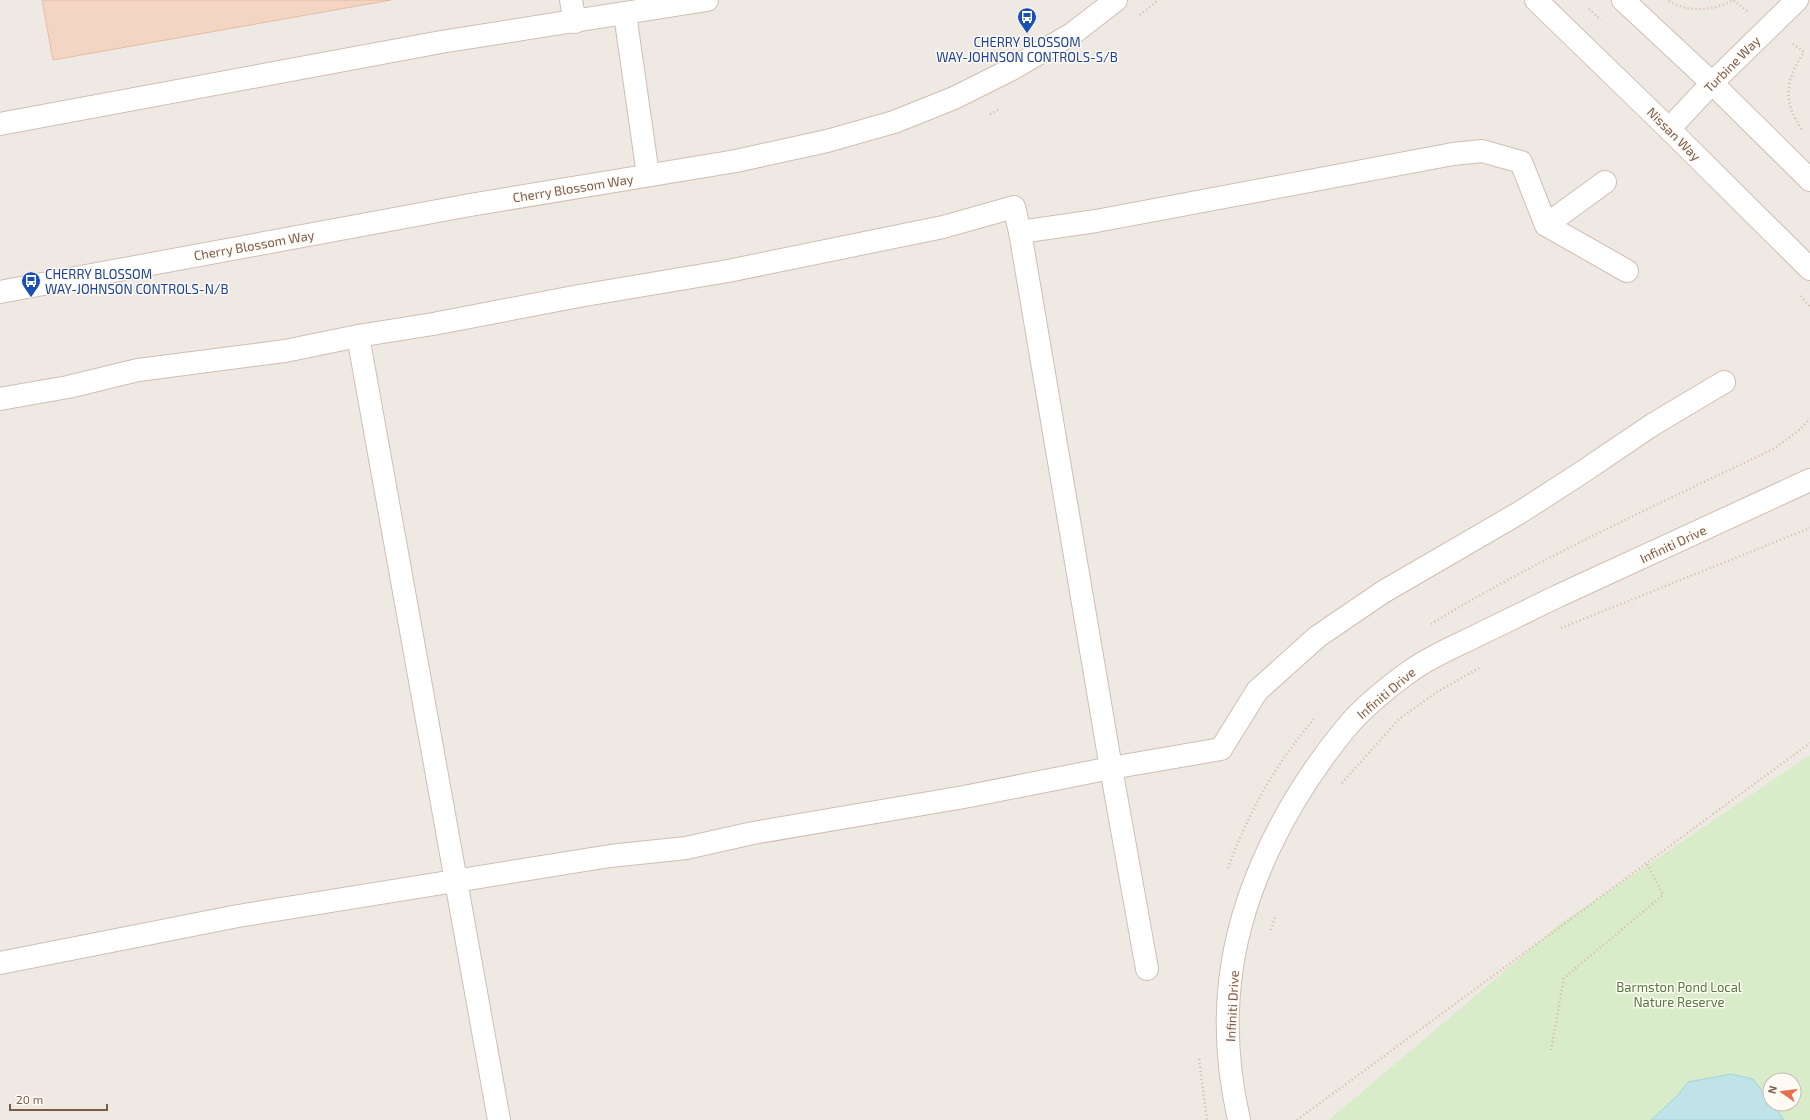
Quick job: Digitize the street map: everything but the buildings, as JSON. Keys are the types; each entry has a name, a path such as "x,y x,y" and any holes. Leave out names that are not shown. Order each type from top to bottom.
{"street":[{"path":"572,0 575,22"},
{"path":"0,124 441,42 625,14 650,5 707,0"},
{"name":"Cherry Blossom Way","path":"0,292 470,205 736,161 811,144 894,122 954,98 1010,70 1072,34 1116,0"},
{"name":"Nissan Way","path":"1536,0 1810,269"},
{"path":"1623,0 1712,83 1810,180"},
{"name":"Turbine Way","path":"1669,129 1712,83 1797,0"},
{"path":"625,14 648,175"},
{"path":"1020,232 1096,221 1453,154 1482,151 1521,162 1546,225 1627,271"},
{"path":"1546,225 1605,182"},
{"path":"0,398 68,387 138,370 285,351 358,336 433,324 579,296 728,271 943,227 1014,207 1020,232 1111,768 1147,969"},
{"path":"358,336 499,1120"},
{"path":"0,963 238,916 610,856 686,848 753,833 964,797 1111,768 1221,749 1257,691 1317,637 1383,592 1519,513 1581,473 1652,424 1724,382"},
{"name":"Infiniti Drive","path":"1239,1120 1235,1100 1228,1036 1230,982 1242,922 1260,871 1285,817 1312,773 1346,728 1376,698 1411,670 1453,647 1810,480"}],"path":[{"path":"1666,0 1674,5 1689,9 1721,7 1733,0"},
{"path":"1804,52 1792,70 1788,86 1794,118 1807,135"},
{"path":"1430,625 1480,594 1556,554 1775,448 1798,431 1810,419"},
{"path":"1554,631 1810,528"},
{"path":"1339,787 1399,719 1437,692 1482,667"},
{"path":"1225,875 1235,847 1254,806 1274,773 1316,717"},
{"path":"1297,1120 1810,743"},
{"path":"1551,1050 1564,978 1662,895 1647,863"},
{"path":"1271,931 1277,910"},
{"path":"1199,1057 1207,1120"}],"shaded area":[{"path":"0,0 1810,0 1810,1120 0,1120"}],"green space":[{"name":"Barmston Pond Local Nature Reserve","path":"1810,755 1810,1120 1329,1120 1560,924"}],"water":[{"path":"1731,1074 1753,1079 1762,1091 1762,1112 1778,1112 1784,1120 1651,1120 1677,1096 1688,1082"}],"place":[{"name":"CHERRY BLOSSOM WAY-JOHNSON CONTROLS-S/B","path":"1027,34"},
{"name":"CHERRY BLOSSOM WAY-JOHNSON CONTROLS-N/B","path":"31,298"}]}
